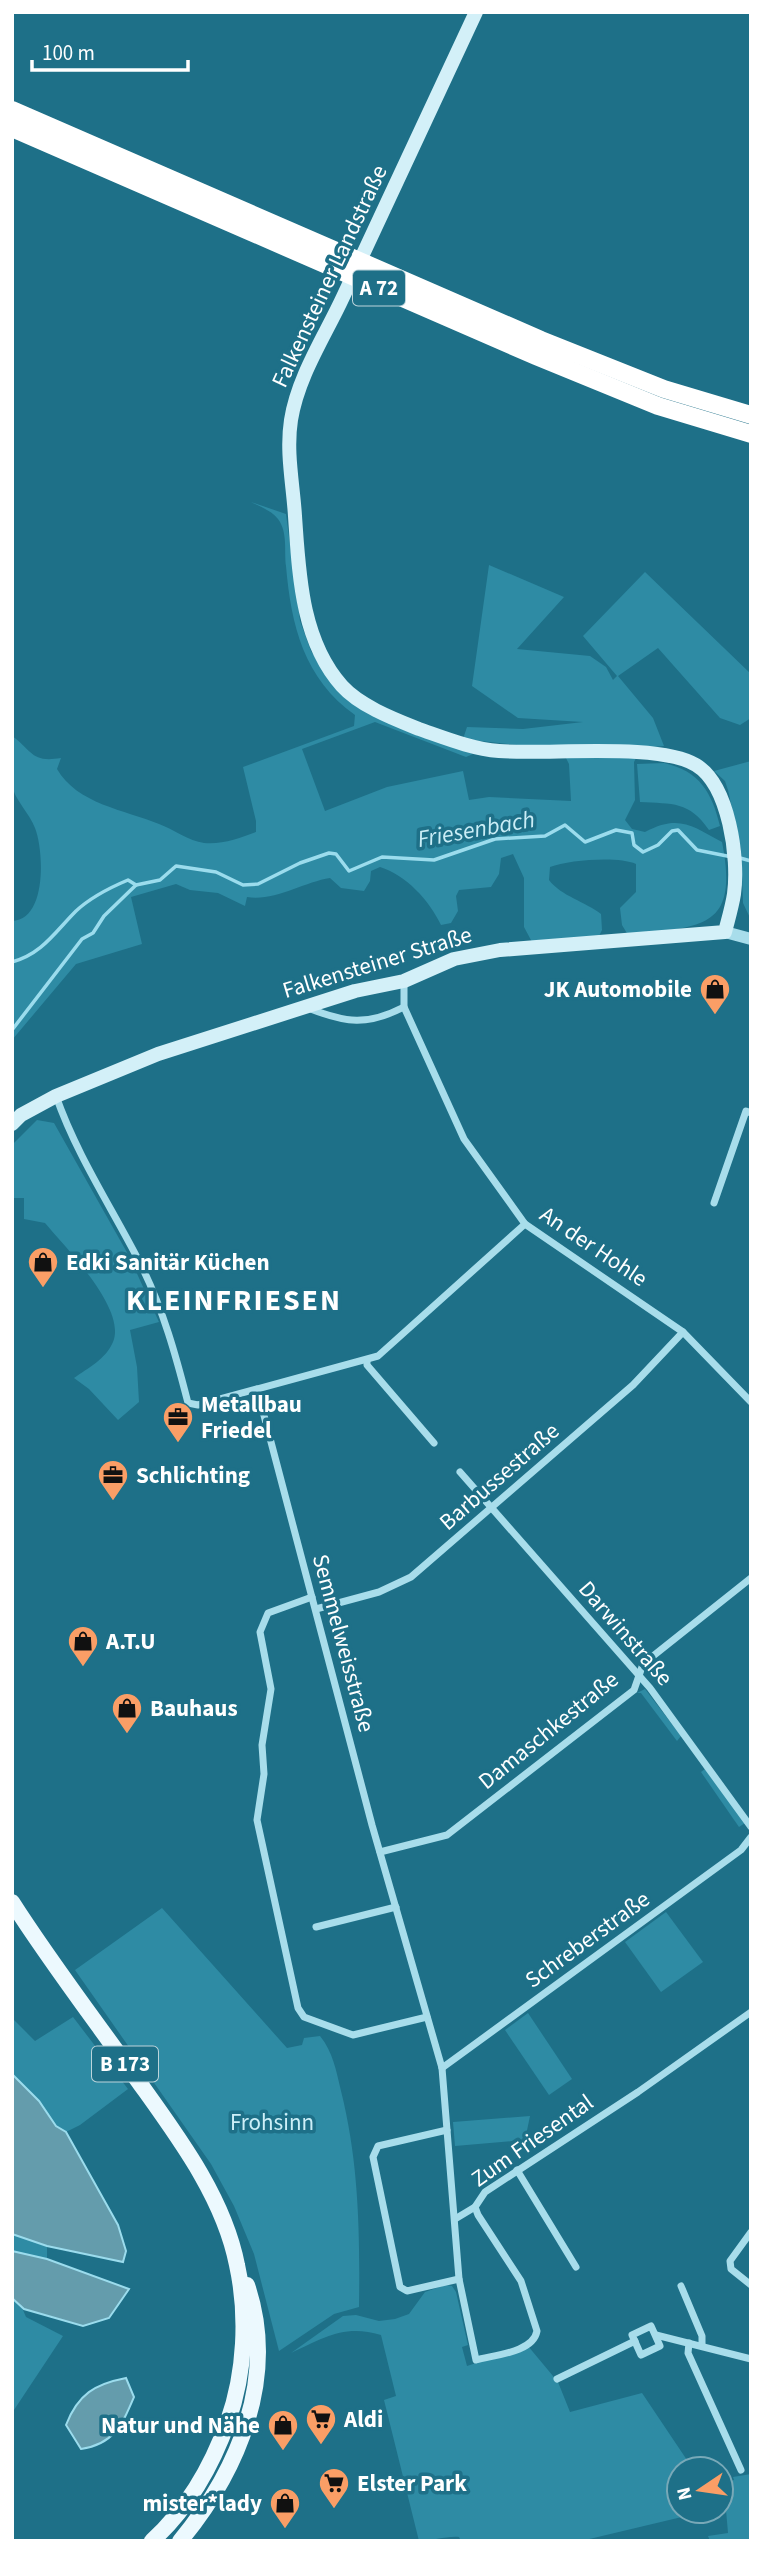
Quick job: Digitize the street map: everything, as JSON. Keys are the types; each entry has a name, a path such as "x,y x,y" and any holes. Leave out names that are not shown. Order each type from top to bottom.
{"highway":[{"name":"A 72","path":"12,110 541,340 664,389 751,415"},
{"name":"A 72","path":"12,128 536,356 658,406 751,434"}],"main road":[{"name":"Falkensteiner Landstraße","path":"476,12 297,397 289,444 302,591 318,647 342,687 371,707 406,724 464,744 498,751 663,753 680,757 707,773 717,787 731,839 734,894 725,932"},
{"name":"Falkensteiner Straße","path":"12,1124 21,1115 56,1096 158,1054 355,991 404,981 454,959 481,953 725,932"},
{"name":"B 173","path":"12,1902 176,2135 215,2205 252,2298 258,2341 250,2411 233,2463 214,2497 180,2541"},
{"name":"B 173","path":"152,2541 178,2513 210,2466 232,2412 242,2354 237,2264"}],"street":[{"path":"725,932 751,939"},
{"name":"An der Hohle","path":"404,981 404,1007 464,1139 525,1224 683,1332 751,1402"},
{"path":"307,1007 351,1021 372,1021 404,1007"},
{"path":"56,1096 78,1151 142,1267 170,1335 188,1403 198,1405 317,1370 378,1356 525,1224"},
{"path":"714,1203 746,1111 751,1113"},
{"name":"Barbussestraße","path":"316,1609 403,1583 633,1385 683,1332"},
{"path":"367,1360 367,1365 434,1443"},
{"name":"Semmelweisstraße","path":"257,1389 380,1852 442,2068 455,2219"},
{"name":"Darwinstraße","path":"460,1472 639,1678 707,1764 751,1827"},
{"name":"Damaschkestraße","path":"380,1852 447,1835 634,1690 643,1664 751,1578"},
{"path":"312,1597 274,1609 261,1623 260,1632 271,1689 262,1745 264,1774 257,1820 298,2008 304,2017 353,2035 428,2017"},
{"name":"Schreberstraße","path":"442,2068 741,1850 751,1837"},
{"path":"316,1927 396,1907"},
{"name":"Zum Friesental","path":"455,2219 475,2207 485,2192 638,2092 751,2012"},
{"path":"447,2130 378,2146 373,2157 400,2287 407,2291 458,2279"},
{"path":"517,2170 576,2267"},
{"path":"455,2219 458,2279 476,2360 526,2345 536,2337 537,2331 521,2281 475,2207"},
{"path":"751,2232 730,2261 731,2269 751,2285"},
{"path":"681,2286 702,2336 702,2346"},
{"path":"651,2326 660,2346 641,2355 635,2341 632,2335 651,2326"},
{"path":"656,2335 751,2359"},
{"path":"557,2379 635,2341"},
{"path":"689,2343 688,2353 741,2470"}],"green space":[{"path":"251,502 286,514 300,621 311,651 328,678 349,700 473,754 466,757 375,722 302,749 325,811 387,787 463,771 469,800 489,797 571,801 569,764 562,750 463,739 467,727 523,729 583,722 518,718 472,686 489,565 564,597 517,649 590,656 606,667 613,680 617,676 583,636 645,572 751,674 751,718 740,725 720,718 658,648 618,676 653,718 664,746 641,748 634,762 635,800 625,820 632,829 645,832 667,824 685,824 722,842 726,871 725,893 719,909 708,919 694,925 628,935 622,925 620,908 636,892 636,864 606,860 569,862 550,867 549,880 560,890 601,914 602,930 598,938 532,942 524,927 524,878 513,854 501,858 499,874 491,887 459,890 456,896 458,911 451,923 441,925 430,907 408,882 380,867 371,871 370,881 364,891 341,888 330,878 267,897 247,897 245,906 218,893 190,890 176,884 131,897 142,944 76,964 12,1040 12,921 23,918 32,909 40,883 41,867 35,828 12,785 12,736 38,757 61,758 57,769 66,781 89,798 159,824 193,840 217,843 256,832 256,821 243,767 354,726 355,715 323,685 303,649 288,588 281,524 272,513"},
{"path":"751,761 751,920 743,903 741,850 728,790 725,781 714,771"},
{"path":"664,763 687,772 702,785 713,803 720,826 709,830 694,814 679,806 640,802 637,764"},
{"path":"37,1120 54,1123 129,1256 159,1322 130,1330 137,1367 139,1402 118,1420 89,1389 74,1378 96,1363 113,1342 115,1328 103,1296 79,1262 45,1223 24,1219 24,1198 12,1198 12,1145"},
{"path":"645,1689 681,1736 677,1741 641,1693 637,1693"},
{"path":"705,1769 745,1823 739,1827 701,1772"},
{"name":"Frohsinn","path":"162,1908 287,2048 302,2045 304,2038 320,2036 336,2069 355,2171 359,2307 334,2314 279,2351 254,2254 234,2206 211,2164 75,1970"},
{"path":"666,1912 703,1962 661,1992 625,1942"},
{"path":"528,2013 572,2079 549,2095 505,2030"},
{"path":"73,2017 128,2089 80,2125 66,2132 56,2126 39,2101 12,2074 12,2018 35,2041"},
{"path":"530,2116 525,2140 455,2146 453,2122"},
{"path":"12,2234 47,2246 47,2259 12,2251"},
{"path":"445,2285 452,2286 456,2292 468,2345 462,2347 467,2366 528,2346 558,2382 570,2412 642,2393 684,2455 665,2455 665,2521 581,2541 461,2541 459,2537 454,2537 419,2541 384,2400 396,2396 381,2335 356,2331 335,2334 291,2353 343,2316 356,2315 379,2321 409,2314 425,2292"},
{"path":"12,2298 20,2303 26,2317 63,2336 12,2413"},
{"path":"751,2474 751,2541 710,2541 708,2536 728,2533 727,2525 735,2525 735,2477"}],"shaded area":[{"path":"12,2074 39,2101 56,2126 66,2132 118,2225 126,2251 123,2262 47,2246 12,2234"},
{"path":"12,2251 47,2259 129,2289 109,2318 83,2326 24,2309 12,2298"},
{"path":"126,2378 134,2397 121,2424 102,2443 81,2449 66,2425 76,2405 97,2387"}],"waterway":[{"name":"Friesenbach","path":"12,1030 82,939 93,933 104,916 136,885 160,880 176,866 216,872 243,885 258,884 300,863 329,853 336,854 349,871 382,857 434,860 495,839 545,836 565,825 585,842 616,830 632,833 634,845 643,852 658,845 672,831 678,830 697,850 732,857"},
{"name":"Friesenbach","path":"740,858 751,861"},
{"path":"12,962 40,948 76,911 94,897 128,880 136,885"}],"place":[{"name":"JK Automobile","path":"715,1016"},
{"name":"Edki Sanitär Küchen","path":"43,1289"},
{"name":"Metallbau Friedel","path":"178,1444"},
{"name":"Schlichting","path":"113,1502"},
{"name":"A.T.U","path":"83,1668"},
{"name":"Bauhaus","path":"127,1735"},
{"name":"Aldi","path":"321,2446"},
{"name":"Natur und Nähe","path":"283,2452"},
{"name":"Elster Park","path":"334,2510"},
{"name":"mister*lady","path":"285,2530"}],"district":[{"name":"KLEINFRIESEN","path":"234,1300"}]}
